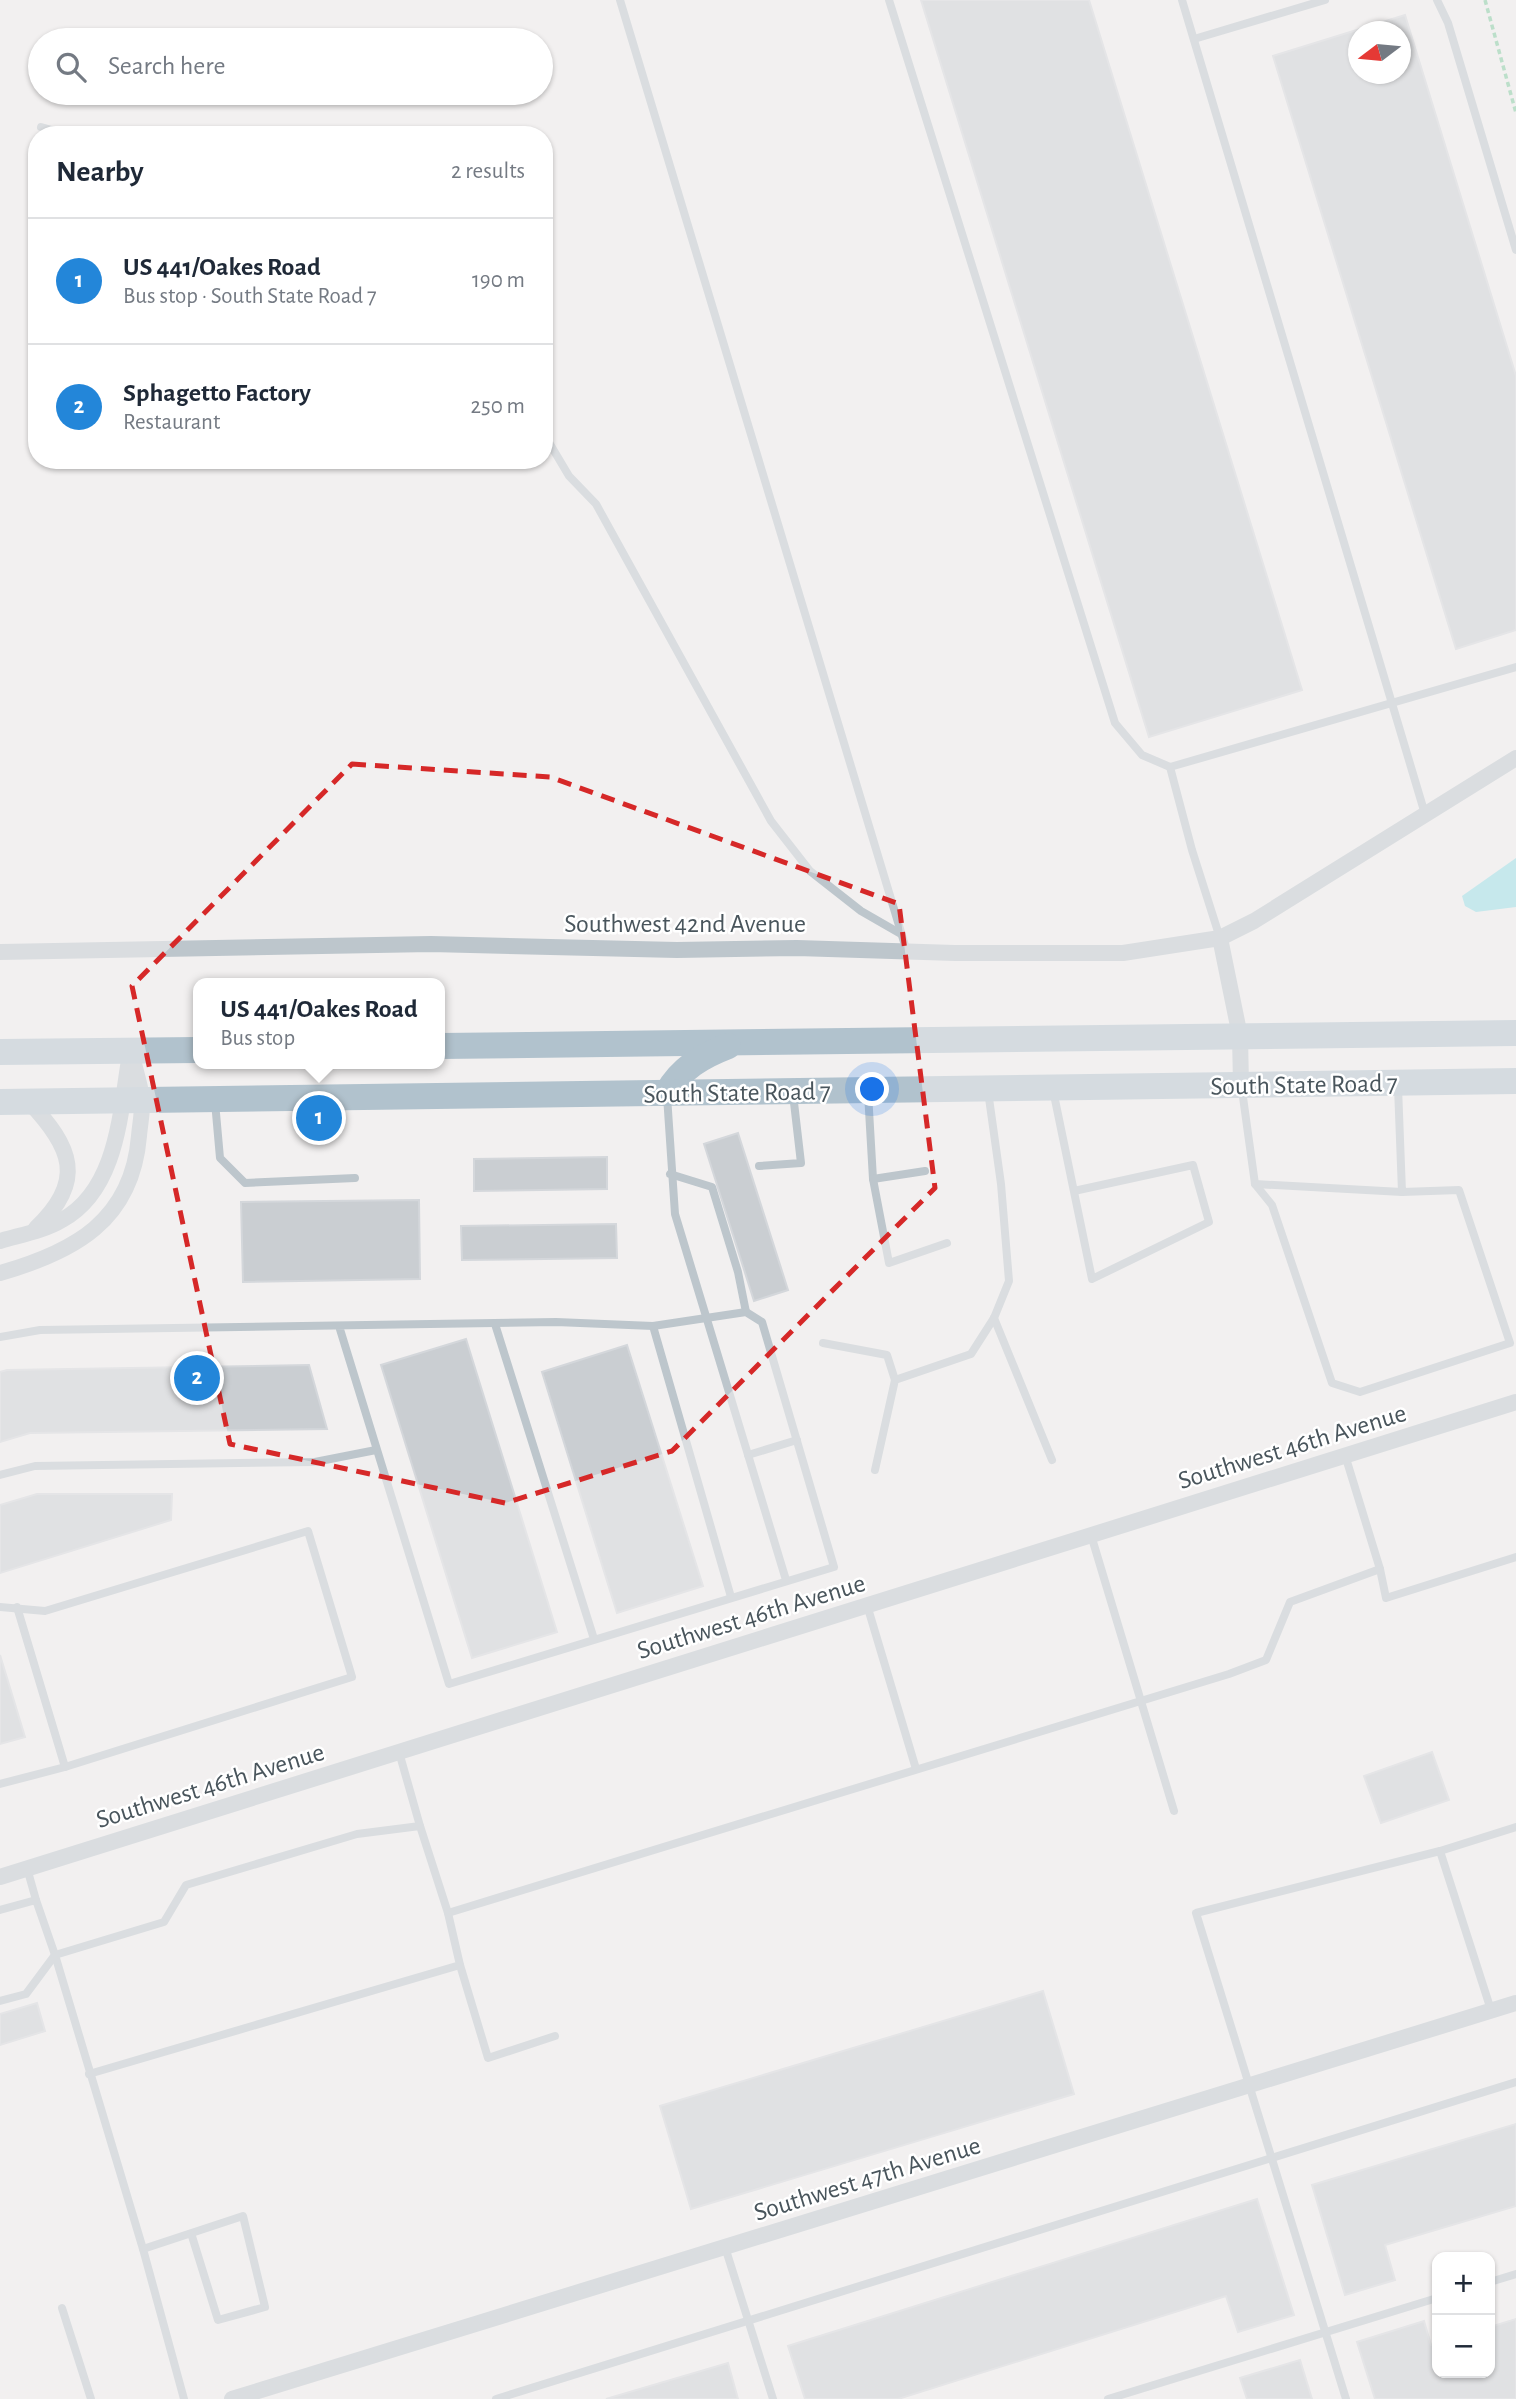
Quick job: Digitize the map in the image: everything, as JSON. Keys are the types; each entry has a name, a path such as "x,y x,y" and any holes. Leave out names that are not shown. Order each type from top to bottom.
{"main road":[{"name":"South State Road 7","path":"445,1046 1516,1033"},
{"path":"667,1093 676,1078 690,1065 710,1053 740,1042"},
{"path":"0,1052 193,1050"},
{"name":"South State Road 7","path":"0,1102 1516,1082"}],"street":[{"name":"Southwest 42nd Avenue","path":"0,952 431,944 1123,953 1220,938 1254,921 1516,758"},
{"path":"1220,938 1240,1036 1241,1085"},
{"path":"0,1273 59,1255 96,1230 121,1200 138,1157 132,1100 131,1051"},
{"path":"0,1241 60,1222 76,1211 91,1194 132,1100"},
{"path":"29,1102 48,1122 61,1142 69,1177 64,1195 55,1210 32,1232"},
{"name":"Southwest 46th Avenue","path":"0,1877 1516,1402"},
{"name":"Southwest 47th Avenue","path":"232,2399 1516,2003"}],"lane":[{"path":"620,0 907,951"},
{"path":"889,0 1115,723 1142,755 1170,767 1516,667"},
{"path":"1182,0 1425,814"},
{"path":"1194,39 1325,0"},
{"path":"1437,0 1448,23 1516,250"},
{"path":"553,449 569,476 596,504 771,821 810,871 861,911 901,934"},
{"path":"1170,767 1192,850 1220,938"},
{"path":"1397,1083 1402,1192"},
{"path":"1241,1085 1255,1184 1272,1205 1332,1383 1360,1392 1510,1343 1459,1190 1402,1192 1255,1184"},
{"path":"1052,1087 1092,1279 1209,1222 1192,1165 1074,1191"},
{"path":"895,1380 971,1354 994,1318 1009,1281 1001,1184 988,1088"},
{"path":"868,1090 873,1179 889,1263 947,1243"},
{"path":"759,1166 801,1163 793,1091"},
{"path":"667,1093 670,1174 675,1214 786,1580"},
{"path":"215,1099 220,1157 245,1183 355,1178"},
{"path":"873,1179 925,1171"},
{"path":"670,1174 712,1187 738,1272 746,1312"},
{"path":"0,1337 40,1330 339,1326 495,1324 653,1326 746,1312 762,1322 834,1567 449,1684 339,1326"},
{"path":"994,1318 1052,1460"},
{"path":"495,1324 594,1639"},
{"path":"653,1326 731,1597"},
{"path":"823,1343 887,1355 895,1380 875,1470"},
{"path":"748,1455 797,1440"},
{"path":"0,1475 35,1466 315,1462 376,1450"},
{"path":"1345,1455 1380,1569 1386,1598 1516,1557"},
{"path":"0,1607 45,1611 308,1531 352,1677 65,1767 0,1784"},
{"path":"1091,1535 1174,1811"},
{"path":"448,1913 1141,1701 1266,1660 1290,1602 1380,1569"},
{"path":"867,1605 916,1769"},
{"path":"17,1607 65,1767"},
{"path":"399,1752 488,2058 555,2036"},
{"path":"0,2001 26,1994 55,1955 164,1922 186,1885 357,1834 420,1826"},
{"path":"1346,2399 1196,1913 1440,1851 1516,1827"},
{"path":"1440,1851 1492,2011"},
{"path":"27,1868 143,2249 184,2399"},
{"path":"0,1910 36,1900"},
{"path":"89,2074 460,1965"},
{"path":"496,2399 1516,2082"},
{"path":"143,2249 191,2233 243,2216 265,2307 218,2320 191,2233"},
{"path":"725,2247 773,2399"},
{"path":"1495,2280 1516,2274"},
{"path":"1108,2399 1432,2300"},
{"path":"62,2308 91,2399"}],"path":[{"path":"1485,0 1516,113"}],"highlighted area":[{"path":"352,764 550,777 899,904 935,1188 672,1451 505,1503 230,1444 132,986"}],"water":[{"path":"1516,858 1516,907 1476,912 1465,906 1462,896"}],"building":[{"path":"921,0 1089,0 1302,690 1149,737"},
{"path":"1405,15 1407,21 1386,21"},
{"path":"1348,33 1348,84 1411,84 1411,35 1516,376 1516,630 1456,649 1273,56"},
{"path":"738,1133 788,1290 754,1301 704,1144"},
{"path":"607,1157 607,1189 474,1191 474,1159"},
{"path":"419,1200 420,1279 243,1282 241,1202"},
{"path":"616,1224 617,1258 462,1260 461,1226"},
{"path":"466,1339 557,1632 472,1658 381,1365"},
{"path":"627,1345 703,1586 617,1613 542,1372"},
{"path":"309,1365 327,1429 30,1433 0,1442 0,1372 7,1370"},
{"path":"37,1494 172,1494 171,1520 0,1573 0,1505"},
{"path":"0,1655 25,1737 0,1744"},
{"path":"1432,1752 1449,1800 1381,1823 1364,1776"},
{"path":"1043,1991 1074,2094 691,2209 660,2106"},
{"path":"37,2003 45,2031 0,2045 0,2014"},
{"path":"1516,2124 1516,2206 1385,2245 1395,2280 1345,2295 1312,2185"},
{"path":"1257,2199 1294,2315 1238,2332 1226,2296 898,2399 805,2399 788,2346"},
{"path":"1516,2319 1516,2399 1375,2399 1357,2342 1424,2321 1432,2345 1432,2378 1495,2378 1495,2325"},
{"path":"1300,2360 1312,2399 1247,2399 1240,2378"},
{"path":"728,2363 738,2399 606,2399"}],"place":[{"name":"US 441/Oakes Road","path":"319,1118"},
{"name":"Sphagetto Factory","path":"197,1378"}]}
